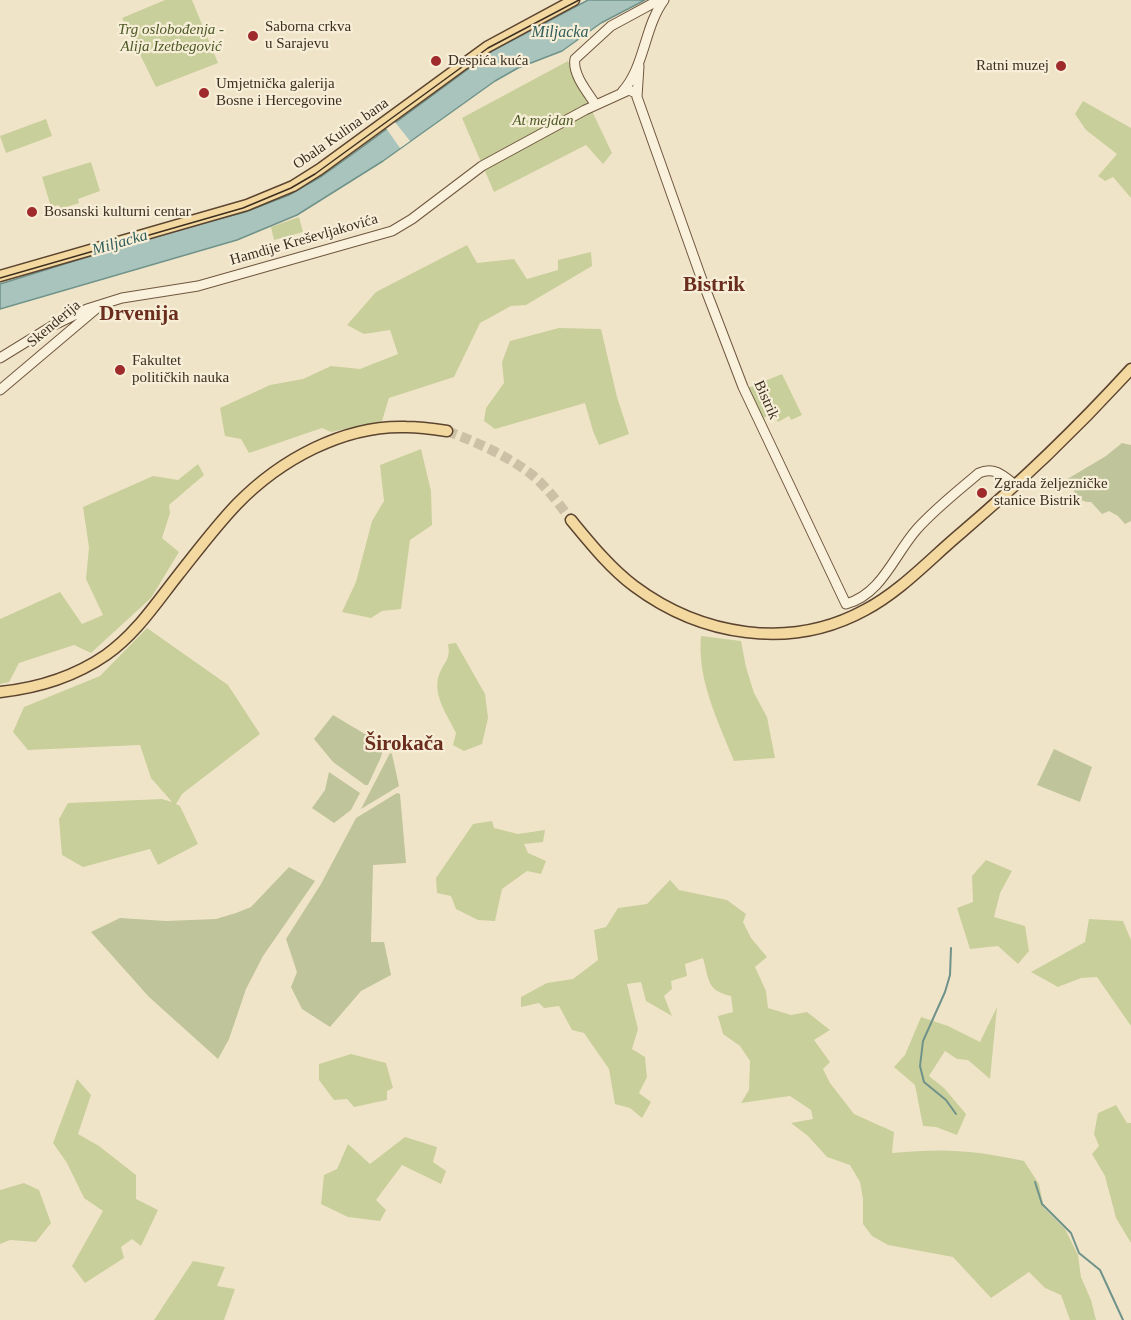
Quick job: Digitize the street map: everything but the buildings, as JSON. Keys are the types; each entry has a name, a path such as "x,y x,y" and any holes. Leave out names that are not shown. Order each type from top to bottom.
{"main road":[{"name":"Obala Kulina bana","path":"0,276 247,205 293,186 320,169 487,47 574,0"},
{"path":"596,105 574,65 576,56 604,32 659,0"},
{"path":"622,92 628,85 654,17 664,0"},
{"path":"644,8 651,9 654,17"},
{"path":"637,97 639,60"},
{"path":"622,92 633,91 637,97"},
{"name":"Hamdije Kreševljakovića","path":"0,358 65,318 122,298 198,286 392,231 412,219 482,166 622,92"},
{"name":"Bistrik","path":"637,97 702,280 745,392 846,604 862,598 874,588 916,530 979,472 995,470 1015,485"},
{"name":"Skenderija","path":"0,390 101,305"},
{"path":"571,520 625,578 647,595 691,617 734,632 762,634 802,631 831,624 867,610 906,580 1068,436 1131,369"},
{"path":"0,692 45,684 77,672 107,654 141,623 210,535 241,500 292,460 346,436 391,427 447,431"}],"green space":[{"name":"Trg oslobođenja - Alija Izetbegović","path":"165,0 192,0 218,63 156,87 122,18"},
{"name":"At mejdan","path":"568,61 612,153 603,164 586,145 494,192 462,118"},
{"path":"1083,101 1131,128 1131,198 1113,177 1105,181 1098,176 1117,154 1086,130 1075,114"},
{"path":"46,119 52,136 6,153 0,136"},
{"path":"91,162 100,191 78,199 79,203 60,209 59,205 51,207 42,177"},
{"path":"299,217 303,232 274,240 271,227"},
{"path":"467,245 477,263 514,259 527,279 558,270 558,260 591,252 592,266 526,305 511,306 480,323 454,377 389,398 382,421 331,432 322,428 249,453 241,439 225,436 220,408 270,385 303,379 331,366 360,369 398,354 390,330 364,334 347,325 376,292"},
{"path":"559,328 601,329 617,397 629,434 599,445 585,403 495,429 484,421 486,408 504,383 502,362 510,341"},
{"path":"782,374 802,415 791,420 789,416 778,422 773,414 763,418 748,388"},
{"path":"1122,443 1131,445 1131,521 1125,524 1109,511 1102,514 1091,502 1080,499 1075,494 1071,483 1064,481 1106,456"},
{"path":"421,449 431,491 432,525 410,540 401,609 382,611 371,618 342,612 356,582 372,521 384,501 380,465"},
{"path":"198,464 204,475 169,505 170,513 162,538 179,552 151,598 91,653 74,645 19,663 9,682 0,684 0,619 60,592 82,624 103,615 86,579 89,547 83,507 153,476 178,480"},
{"path":"147,628 228,685 260,734 182,794 176,804 180,806 198,844 158,865 150,849 83,867 62,855 59,819 68,803 162,799 172,802 151,778 140,745 28,750 13,732 24,707 100,676"},
{"path":"701,636 741,641 754,693 767,717 775,758 734,761 705,684"},
{"path":"456,643 485,694 488,718 482,744 464,751 453,745 456,733 439,698 437,683 448,657 448,644"},
{"path":"333,715 370,737 385,742 368,785 333,762 314,739"},
{"path":"1054,749 1092,767 1080,802 1037,785"},
{"path":"390,753 399,786 361,809"},
{"path":"329,772 360,793 351,810 334,823 312,808 325,790"},
{"path":"397,793 400,794 406,863 373,865 371,942 384,942 391,975 361,991 330,1027 302,1009 291,987 297,972 286,939 321,884 356,818"},
{"path":"492,821 494,828 518,834 545,830 543,842 524,844 528,853 546,861 541,874 527,871 502,889 495,921 478,920 456,909 451,896 437,893 436,878 473,824"},
{"path":"986,860 1012,871 1000,893 994,917 1025,926 1029,951 1018,964 998,946 970,949 957,908 973,902 972,876"},
{"path":"289,867 315,881 263,956 246,989 229,1039 218,1059 149,997 91,932 120,918 166,921 216,919 236,913 251,907"},
{"path":"670,880 679,890 727,900 746,914 743,922 751,938 767,957 755,967 766,991 768,1008 791,1015 807,1012 830,1030 814,1040 830,1062 823,1069 830,1083 854,1114 894,1132 892,1153 958,1151 1024,1161 1039,1184 1044,1208 1065,1229 1078,1255 1081,1277 1091,1300 1096,1320 1070,1320 1061,1295 1045,1288 1029,1272 991,1298 953,1257 888,1245 872,1236 863,1224 860,1182 850,1165 827,1157 808,1136 791,1123 813,1119 811,1110 790,1096 741,1103 749,1090 750,1061 740,1046 723,1034 718,1016 733,1012 731,996 713,988 703,958 685,964 687,976 671,981 672,989 664,996 672,1016 646,1001 641,982 627,984 638,1029 632,1049 645,1057 647,1077 639,1093 651,1102 642,1118 630,1108 615,1104 609,1069 584,1033 572,1030 559,1006 544,1008 539,1003 521,1007 521,997 547,983 573,979 598,960 594,930 606,927 618,908 647,904"},
{"path":"1089,919 1123,921 1131,940 1131,1026 1097,977 1081,978 1058,987 1031,972 1085,942"},
{"path":"997,1007 990,1079 968,1060 957,1059 945,1051 929,1076 944,1088 966,1114 957,1135 936,1127 923,1126 915,1085 894,1067 905,1055 921,1017 948,1026 980,1042"},
{"path":"351,1054 386,1063 393,1088 387,1091 387,1100 354,1107 347,1099 334,1100 319,1080 319,1064"},
{"path":"77,1079 91,1095 78,1134 99,1146 136,1175 136,1199 158,1210 141,1246 132,1239 121,1247 124,1258 85,1283 72,1266 103,1211 84,1198 67,1163 53,1143"},
{"path":"1116,1105 1127,1123 1131,1123 1131,1243 1116,1218 1105,1176 1092,1154 1099,1146 1094,1134 1098,1113"},
{"path":"405,1137 437,1147 433,1162 446,1171 441,1184 402,1165 376,1200 386,1210 380,1221 348,1217 321,1204 324,1175 337,1169 348,1144 370,1164"},
{"path":"24,1183 39,1190 51,1223 36,1242 10,1240 0,1244 0,1190"},
{"path":"193,1261 225,1267 217,1286 235,1289 224,1320 154,1320"}],"water":[{"name":"Miljacka","path":"588,0 645,0 601,23 562,51 518,68 495,81 383,161 297,215 237,240 0,309 0,284 148,238 245,212 289,195 322,176 494,50"}],"pier":[{"path":"395,122 410,141 400,148 386,128"}],"waterway":[{"path":"951,948 950,975 945,992 923,1041 920,1066 924,1082 946,1100 956,1114"},
{"path":"1035,1182 1042,1204 1071,1233 1079,1253 1100,1270 1123,1320"}],"tunnel":[{"path":"447,431 490,449 531,474 548,490 571,520"}],"tram line":[{"path":"0,278 243,208 291,188 315,174 488,48 579,0"}],"place":[{"name":"Saborna crkva u Sarajevu","path":"253,36"},
{"name":"Despića kuća","path":"436,61"},
{"name":"Ratni muzej","path":"1061,66"},
{"name":"Umjetnička galerija Bosne i Hercegovine","path":"204,93"},
{"name":"Bosanski kulturni centar","path":"32,212"},
{"name":"Fakultet političkih nauka","path":"120,370"},
{"name":"Zgrada željezničke stanice Bistrik","path":"982,493"}],"district":[{"name":"Bistrik","path":"714,286"},
{"name":"Drvenija","path":"139,315"},
{"name":"Širokača","path":"404,745"}]}
